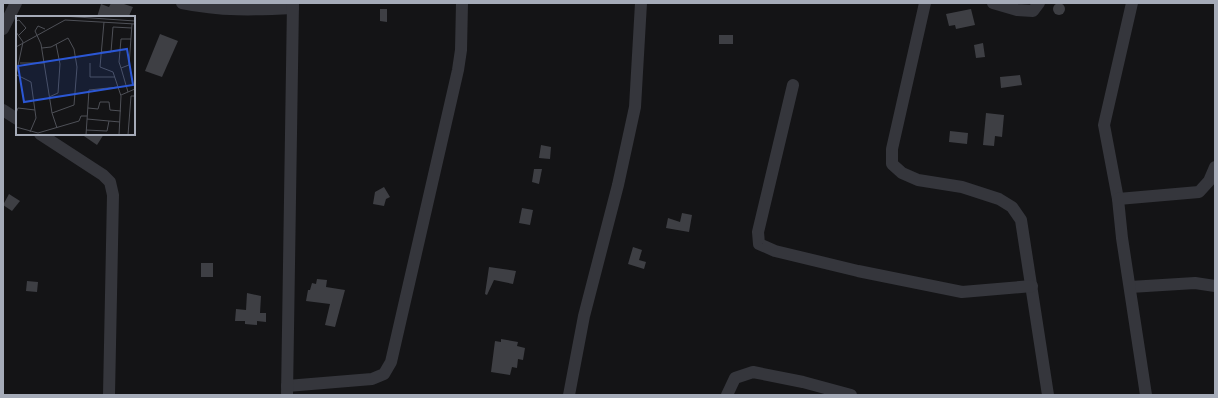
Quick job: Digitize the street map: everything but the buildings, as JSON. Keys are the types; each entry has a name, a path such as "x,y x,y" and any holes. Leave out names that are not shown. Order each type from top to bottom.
{"street":[{"path":"3,29 16,3"},
{"path":"182,3 209,8 241,11 293,5 287,390 372,379 384,374 391,362 458,70 461,50 462,3"},
{"path":"569,395 584,316 618,185 635,107 641,3"},
{"path":"925,3 892,149 892,164 902,173 918,180 962,187 999,198 1012,206 1021,220 1048,395"},
{"path":"993,3 1017,10 1033,11 1039,3"},
{"path":"1132,3 1104,125 1118,198 1146,395"},
{"path":"793,86 758,232 759,244 775,251 858,271 962,292 1032,286"},
{"path":"3,110 16,118"},
{"path":"42,135 103,174 110,182 113,195 110,395"},
{"path":"1118,198 1199,192 1209,181 1215,167"},
{"path":"1130,287 1195,283 1215,286"},
{"path":"727,395 735,378 754,372 803,382 851,395"}]}
